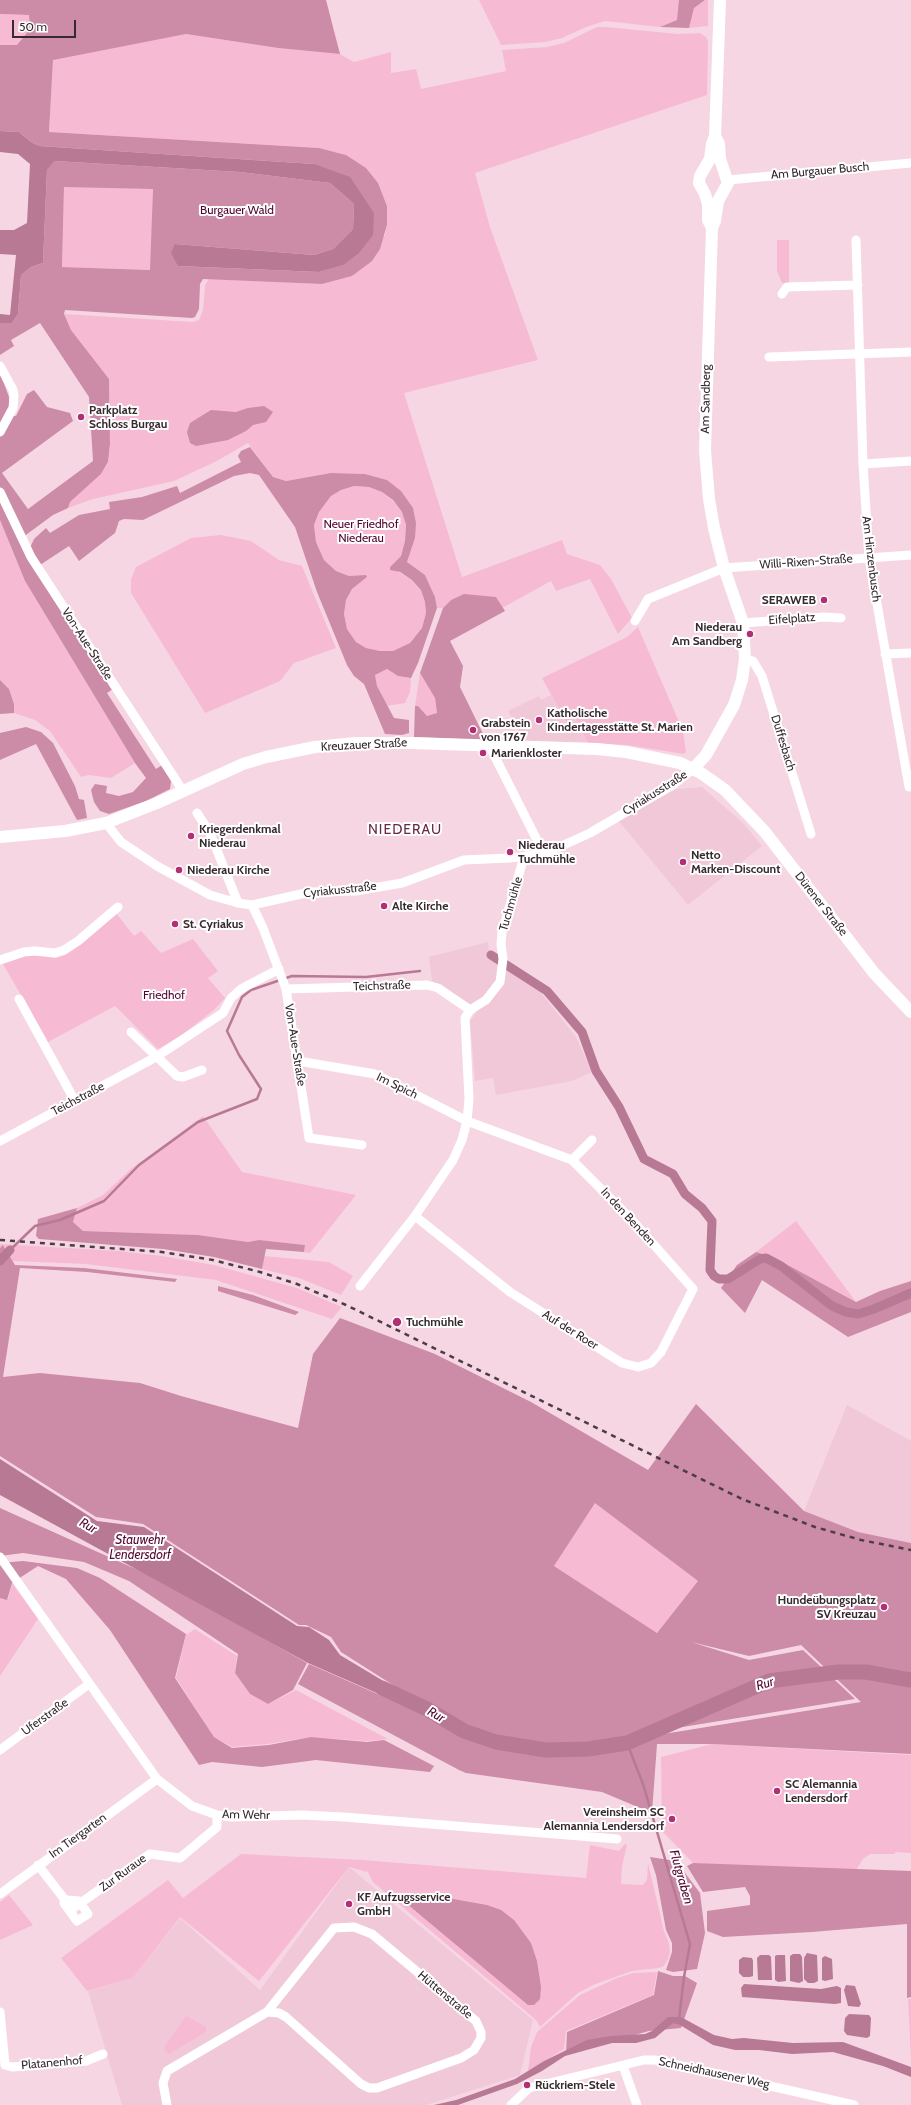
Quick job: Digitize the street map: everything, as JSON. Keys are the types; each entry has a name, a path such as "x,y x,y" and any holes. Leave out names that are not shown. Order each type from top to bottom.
{"main road":[{"path":"712,228 708,220 705,194 699,184 700,176 705,170 710,159 712,144 715,136 720,0"},
{"path":"712,228 715,221 718,201 727,188 727,176 720,159 719,144 715,136"},
{"path":"705,170 718,168 727,176"},
{"path":"705,194 713,197 722,194"},
{"name":"Am Sandberg","path":"693,769 706,755 734,705 742,680 746,659 742,623 724,568 710,505 704,450 712,228"},
{"name":"Kreuzauer Straße","path":"0,837 65,831 106,823 183,792 243,764 266,757 315,747 355,743 489,745 626,752 680,763 693,769"},
{"name":"Dürener Straße","path":"693,769 716,782 745,809 776,845 874,973 911,1012"}],"street":[{"name":"Am Burgauer Busch","path":"727,176 911,163"},
{"name":"Am Hinzenbusch","path":"856,240 863,464 869,558 910,787"},
{"path":"782,294 787,287 858,285"},
{"path":"769,357 911,352"},
{"path":"0,366 13,390 14,396 13,408 0,432"},
{"path":"863,464 911,461"},
{"name":"Von-Aue-Straße","path":"0,492 31,557 183,792"},
{"name":"Willi-Rixen-Straße","path":"724,568 911,555"},
{"path":"635,621 648,599 724,568"},
{"name":"Eifelplatz","path":"742,623 824,617 841,618"},
{"path":"885,654 911,653"},
{"name":"Duffesbach","path":"746,659 753,661 762,676 811,834"},
{"path":"489,745 544,854"},
{"name":"Cyriakusstraße","path":"106,823 121,842 158,866 210,895 238,904 252,904 310,892 356,891 402,883 464,860 524,857 544,854 590,833 674,784 693,769"},
{"path":"197,813 210,832 238,904"},
{"name":"Tuchmühle","path":"470,1010 486,1000 493,993 500,982 503,963 501,944 502,932 524,857"},
{"name":"Von-Aue-Straße","path":"252,904 282,979 298,1061 309,1138 362,1145"},
{"path":"0,960 24,952 55,953 64,950 78,941 118,907"},
{"name":"Teichstraße","path":"0,1142 156,1057 223,1013 231,998 241,989 282,979 427,985 438,988 470,1010"},
{"path":"19,999 75,1101"},
{"path":"360,1286 415,1216 453,1160 462,1140 467,1122 469,1099 464,1033 465,1018 470,1010"},
{"path":"131,1032 178,1076 183,1077 202,1070"},
{"name":"Im Spich","path":"298,1061 375,1074 467,1122"},
{"name":"In den Benden","path":"467,1122 572,1160 632,1220 683,1276"},
{"path":"572,1160 592,1140"},
{"name":"Auf der Roer","path":"415,1216 510,1292 622,1363 638,1367 651,1363 661,1352 675,1326 693,1289 683,1276"},
{"name":"Am Wehr","path":"0,1557 157,1779 192,1806 217,1815 244,1817 301,1815 344,1817 617,1839"},
{"name":"Uferstraße","path":"0,1750 89,1684"},
{"name":"Im Tiergarten","path":"0,1894 157,1779"},
{"name":"Zur Ruraue","path":"80,1904 150,1854 180,1858 217,1828 217,1815"},
{"path":"38,1865 66,1901 72,1909 80,1904 88,1914 77,1921 64,1903 66,1901"},
{"name":"Hüttenstraße","path":"167,2105 163,2083 167,2072 267,2012 334,1928 354,1927 372,1934 471,2016 479,2027 481,2038 479,2045 474,2050 461,2058 377,2088 368,2088 361,2084 286,2017 278,2013 267,2012"},
{"name":"Platanenhof","path":"0,2012 5,2065 12,2067 86,2061 103,2054"},
{"name":"Schneidhausener Weg","path":"511,2105 529,2088 644,2060 655,2060 854,2105"},
{"path":"623,2066 637,2105"}],"shaded area":[{"name":"Katholische Kindertagesstätte St. Marien","path":"551,695 565,722 575,718 588,743 524,741 508,711 539,696 541,700"},
{"path":"702,787 744,824 762,846 688,905 618,820 677,789"},
{"path":"488,942 489,952 497,964 534,984 576,1037 592,1072 572,1081 496,1095 493,1078 475,1081 470,1021 479,1009 432,981 429,957"},
{"path":"847,1405 911,1441 911,1543 858,1532 804,1511"},
{"path":"349,1867 533,2020 520,2075 426,2105 122,2105 88,1991 133,1978 180,1918 260,1990"}],"green space":[{"name":"Burgauer Wald","path":"0,0 326,0 340,54 278,48 186,34 53,60 49,132 319,148 346,155 366,168 378,183 387,206 387,225 380,249 372,261 352,276 322,284 203,279 200,284 199,309 195,317 192,318 65,310 64,314 71,330 109,379 110,444 108,462 101,474 70,502 68,508 53,515 19,540 113,689 107,693 156,769 162,765 171,781 170,789 146,801 109,814 100,811 94,802 91,790 95,784 107,786 106,793 119,796 133,792 146,778 135,763 25,581 0,520 0,373 9,397 9,407 4,415 16,416 27,394 34,390 47,407 70,413 73,421 2,473 28,509 93,461 89,397 40,323 11,340 14,346 0,355 0,323 12,323 18,314 21,275 31,267 43,263 47,170 55,161 240,172 330,183 354,204 353,229 333,249 314,255 175,244 178,266 319,272 342,265 374,213 314,164 39,146 31,142 19,132 0,131 0,45 17,45 30,29 29,15 0,14","holes":["64,187 153,189 150,270 62,267"]},
{"path":"479,0 679,0 679,14 677,20 660,27 605,21 586,27 562,38 545,42 501,45"},
{"path":"679,0 705,0 694,8 689,28 660,27 677,20"},
{"path":"705,0 708,0 708,26 689,28 694,8"},
{"path":"0,14 29,15 30,29 17,45 0,45"},
{"path":"597,27 678,34 700,33 706,37 708,42 707,95 475,173 490,227 538,360 404,393 462,577 562,540 567,554 600,565 611,579 632,618 618,634 590,579 556,591 551,581 502,608 496,597 451,600 443,608 437,608 435,597 425,575 407,562 415,538 387,480 365,474 331,473 286,481 273,477 248,443 217,461 174,481 93,499 68,508 70,502 101,474 108,463 110,444 109,379 71,330 64,314 193,322 199,320 203,310 205,285 209,279 322,284 352,276 385,235 387,225 387,206 378,183 346,155 319,148 49,132 53,59 186,34 278,48 340,54 354,62 391,52 391,73 416,69 421,89 506,71 502,50 547,47 564,43"},
{"path":"64,186 153,189 151,270 62,267"},
{"path":"777,240 789,240 789,283 782,283 777,271"},
{"path":"264,406 273,412 266,422 253,425 246,431 228,440 196,446 190,443 187,432 190,423 211,410 236,412 248,408"},
{"path":"250,447 273,477 286,481 331,473 365,474 387,480 401,491 413,508 416,523 415,538 407,562 425,575 435,597 437,608 418,663 411,678 398,676 387,669 375,675 377,686 394,718 409,720 409,733 402,735 385,734 364,684 354,676 347,665 317,592 295,527 259,475 250,473 234,476 143,520 124,519 119,521 115,533 79,561 69,546 40,565 30,548 34,539 46,528 50,533 79,515 110,509 109,502 142,497 177,486 180,493 241,462 238,456 241,451","holes":["354,486 369,487 382,492 393,500 402,512 406,525 405,541 401,556 390,567 390,570 400,572 412,580 421,590 425,602 426,613 422,628 410,643 393,651 380,651 366,648 356,642 347,629 344,614 346,600 352,589 367,577 366,575 349,576 336,571 324,560 316,542 314,525 319,512 331,496 341,490"]},
{"name":"Neuer Friedhof Niederau","path":"354,486 369,487 382,492 393,501 402,512 406,525 405,541 401,556 390,567 412,580 421,590 425,602 426,613 422,628 410,643 393,651 380,651 366,648 356,642 347,629 344,614 346,600 352,589 367,577 349,576 336,571 324,560 316,542 314,525 319,512 331,496 341,490"},
{"path":"0,520 25,581 135,763 111,778 89,775 81,777 50,731 35,720 14,713 14,704 9,689 0,680"},
{"path":"221,535 251,541 279,560 302,566 336,648 294,663 280,681 205,713 131,593 131,579 136,567 191,538"},
{"path":"464,594 496,597 505,611 450,641 463,666 460,687 486,740 414,737 415,706 418,706 427,716 437,713 435,698 420,673 443,608 451,600"},
{"path":"638,627 683,731 686,752 684,754 627,745 588,743 575,718 566,722 542,678 627,637"},
{"path":"387,669 398,676 411,678 410,692 405,703 387,706 377,686 375,675"},
{"path":"420,673 435,698 437,714 427,716 418,706 415,706"},
{"path":"0,680 9,689 14,704 14,713 0,714"},
{"path":"26,727 41,732 53,743 75,786 79,799 84,800 87,818 77,820 36,744 0,760 0,733"},
{"name":"Friedhof","path":"116,913 134,936 141,931 161,953 193,939 218,971 208,978 225,998 215,1009 182,1035 158,1049 115,1006 48,1042 3,964 25,956 34,955 56,958 66,955 81,944"},
{"path":"203,1116 242,1172 356,1195 310,1253 304,1252 305,1245 259,1240 248,1242 198,1235 83,1231 73,1222 77,1208 103,1195 132,1168"},
{"path":"77,1208 73,1222 83,1231 198,1235 248,1242 259,1240 305,1245 304,1252 266,1249 262,1269 214,1257 163,1249 39,1239 36,1236 38,1219"},
{"path":"796,1221 856,1302 773,1257 756,1252"},
{"path":"0,1244 119,1251 162,1256 214,1265 297,1288 342,1307 332,1319 216,1280 86,1264 12,1261 4,1245 0,1248"},
{"path":"3,1245 15,1265 84,1268 177,1279 175,1282 87,1272 20,1268 3,1377 40,1373 140,1383 181,1396 298,1428 313,1354 340,1318 435,1354 531,1402 648,1470 696,1404 804,1511 858,1532 911,1543 911,1754 712,1744 657,1744 652,1813 602,1792 466,1773 298,1684 309,1664 389,1699 405,1700 462,1731 493,1744 546,1753 861,1702 801,1645 749,1656 691,1642 749,1660 803,1650 855,1699 547,1749 498,1740 464,1728 428,1707 401,1695 396,1687 341,1652 331,1637 306,1625 299,1625 143,1524 96,1517 0,1456 0,1248","holes":["595,1503 698,1581 657,1633 554,1566"]},
{"path":"756,1252 773,1257 856,1302 880,1291 911,1281 911,1312 848,1337 762,1280 745,1313 721,1288 737,1265"},
{"path":"264,1256 329,1262 353,1276 341,1295 299,1278 262,1269"},
{"path":"218,1286 253,1295 299,1312 295,1315 218,1291"},
{"path":"595,1502 698,1581 657,1633 554,1566"},
{"path":"0,1508 160,1580 307,1663 293,1690 268,1704 250,1694 235,1673 238,1654 129,1581 84,1562 23,1553 0,1556"},
{"path":"23,1561 77,1568 100,1578 186,1634 175,1678 214,1737 232,1748 269,1745 311,1737 367,1742 384,1740 434,1766 430,1772 316,1760 262,1767 212,1762 199,1765 110,1630 66,1579 38,1566 12,1583 7,1600 0,1598 0,1563"},
{"path":"12,1583 38,1619 0,1676 0,1598 8,1599"},
{"path":"195,1629 237,1656 235,1673 250,1694 268,1704 296,1690 388,1739 367,1741 311,1737 268,1744 232,1747 214,1737 176,1678 186,1635"},
{"name":"SC Alemannia Lendersdorf","path":"712,1744 911,1755 911,1853 895,1852 895,1854 870,1854 863,1859 853,1875 693,1863 662,1831 661,1757"},
{"path":"625,1844 627,1845 622,1866 621,1884 643,1885 647,1880 648,1863 664,1931 669,1943 670,1952 668,1959 664,1966 659,1968 632,1971 593,1985 578,1993 540,2027 536,2020 373,1882 367,1870 367,1872 349,1867 259,1981 180,1917 133,1978 87,1991 61,1958 168,1880 183,1898 241,1854 363,1860 586,1878 590,1845 619,1851"},
{"path":"650,1857 676,1861 700,1893 705,1933 697,1969 673,1972 666,1970 672,1952 672,1943 666,1930 656,1875"},
{"path":"693,1863 911,1871 911,1997 907,1998 907,1924 812,1932 723,1937 707,1931 707,1911 750,1905 750,1896 745,1887 703,1892 687,1866"},
{"path":"411,1893 419,1893 487,1905 501,1910 514,1920 531,1943 537,1961 541,1987 540,1999 534,2005 528,2005 406,1903 407,1898"},
{"path":"9,1895 33,1925 0,1940 0,1902"},
{"path":"658,1971 673,1976 685,1976 697,1983 681,2028 649,2031 566,2054 567,2032 654,1995"},
{"path":"657,1972 653,1995 566,2031 564,2049 528,2071 531,2047 537,2032 580,1995 617,1978 633,1973"},
{"path":"908,1999 911,1999 911,2060"},
{"path":"186,2016 206,2027 206,2032 169,2054 164,2050 165,2046"}],"water":[{"path":"0,131 19,132 31,142 39,146 314,164 350,177 374,213 373,235 359,253 343,265 319,272 178,266 171,253 175,244 314,255 333,249 353,229 354,204 330,183 240,172 55,161 47,170 43,263 31,267 21,275 18,314 12,323 0,323 0,314 10,315 16,255 0,254 0,230 14,230 27,223 30,164 18,154 0,152"},
{"name":"Stauwehr Lendersdorf","path":"0,1459 97,1521 144,1527 297,1626 309,1627 329,1640 340,1655 395,1688 400,1697 388,1698 308,1663 0,1495"},
{"path":"807,1953 817,1955 818,1981 814,1983 808,1983 804,1979 804,1958"},
{"path":"793,1954 800,1954 802,1957 803,1981 799,1983 790,1981 790,1956"},
{"path":"760,1955 769,1955 771,1957 772,1980 758,1980 757,1958"},
{"path":"785,1955 786,1981 778,1982 775,1980 775,1956"},
{"path":"825,1956 832,1959 833,1979 825,1981 822,1980 822,1958"},
{"path":"743,1957 752,1958 753,1976 743,1977 739,1973 739,1960"},
{"path":"744,1984 821,1989 837,1986 841,1988 841,2003 835,2004 742,1997 741,1988"},
{"path":"846,1985 855,1986 861,2004 859,2007 848,2006 844,1990"},
{"path":"849,2014 869,2015 871,2018 870,2036 867,2038 847,2035 844,2031 845,2018"},
{"path":"668,2017 681,2017 714,2035 732,2039 744,2038 793,2043 843,2042 911,2067 911,2077 883,2066 833,2052 792,2054 759,2050 735,2050 713,2045 680,2025 673,2023 655,2038 636,2043 612,2043 565,2056 542,2071 517,2084 458,2105 434,2105 456,2100 515,2079 544,2061 587,2040 611,2036 645,2034 652,2031"}],"waterway":[{"path":"491,955 547,991 582,1032 596,1071 619,1107 644,1159 673,1174 685,1194 702,1208 712,1221 710,1270 714,1276 719,1279 728,1279 760,1259 766,1258 781,1266 832,1306 846,1312 858,1314 874,1309 911,1293"},
{"path":"10,1250 35,1226 60,1220 104,1201 139,1165 198,1122 257,1099 261,1089 239,1055 227,1031 242,997 251,990 292,976 366,977 420,971"},
{"path":"0,1261 10,1250"},
{"name":"Rur","path":"382,1688 427,1709 464,1731 496,1742 546,1750 588,1749 627,1743 769,1681 838,1672 866,1672 911,1680"},
{"name":"Flutgraben","path":"627,1743 643,1784 690,1944 679,2019"}],"railway":[{"path":"0,1240 162,1252 213,1260 260,1272 297,1284 346,1305 742,1499 815,1527 861,1540 911,1550"}],"place":[{"name":"Parkplatz Schloss Burgau","path":"81,417"},
{"name":"SERAWEB","path":"824,600"},
{"name":"Niederau Am Sandberg","path":"750,634"},
{"name":"Katholische Kindertagesstätte St. Marien","path":"539,720"},
{"name":"Grabstein von 1767","path":"473,730"},
{"name":"Marienkloster","path":"483,753"},
{"name":"Kriegerdenkmal Niederau","path":"191,836"},
{"name":"Niederau Tuchmühle","path":"510,852"},
{"name":"Netto Marken-Discount","path":"683,862"},
{"name":"Niederau Kirche","path":"179,870"},
{"name":"Alte Kirche","path":"384,906"},
{"name":"St. Cyriakus","path":"175,924"},
{"name":"Tuchmühle","path":"397,1322"},
{"name":"Hundeübungsplatz SV Kreuzau","path":"884,1607"},
{"name":"SC Alemannia Lendersdorf","path":"777,1791"},
{"name":"Vereinsheim SC Alemannia Lendersdorf","path":"672,1819"},
{"name":"KF Aufzugsservice GmbH","path":"349,1904"},
{"name":"Rückriem-Stele","path":"527,2085"}],"district":[{"name":"NIEDERAU","path":"405,830"}]}
